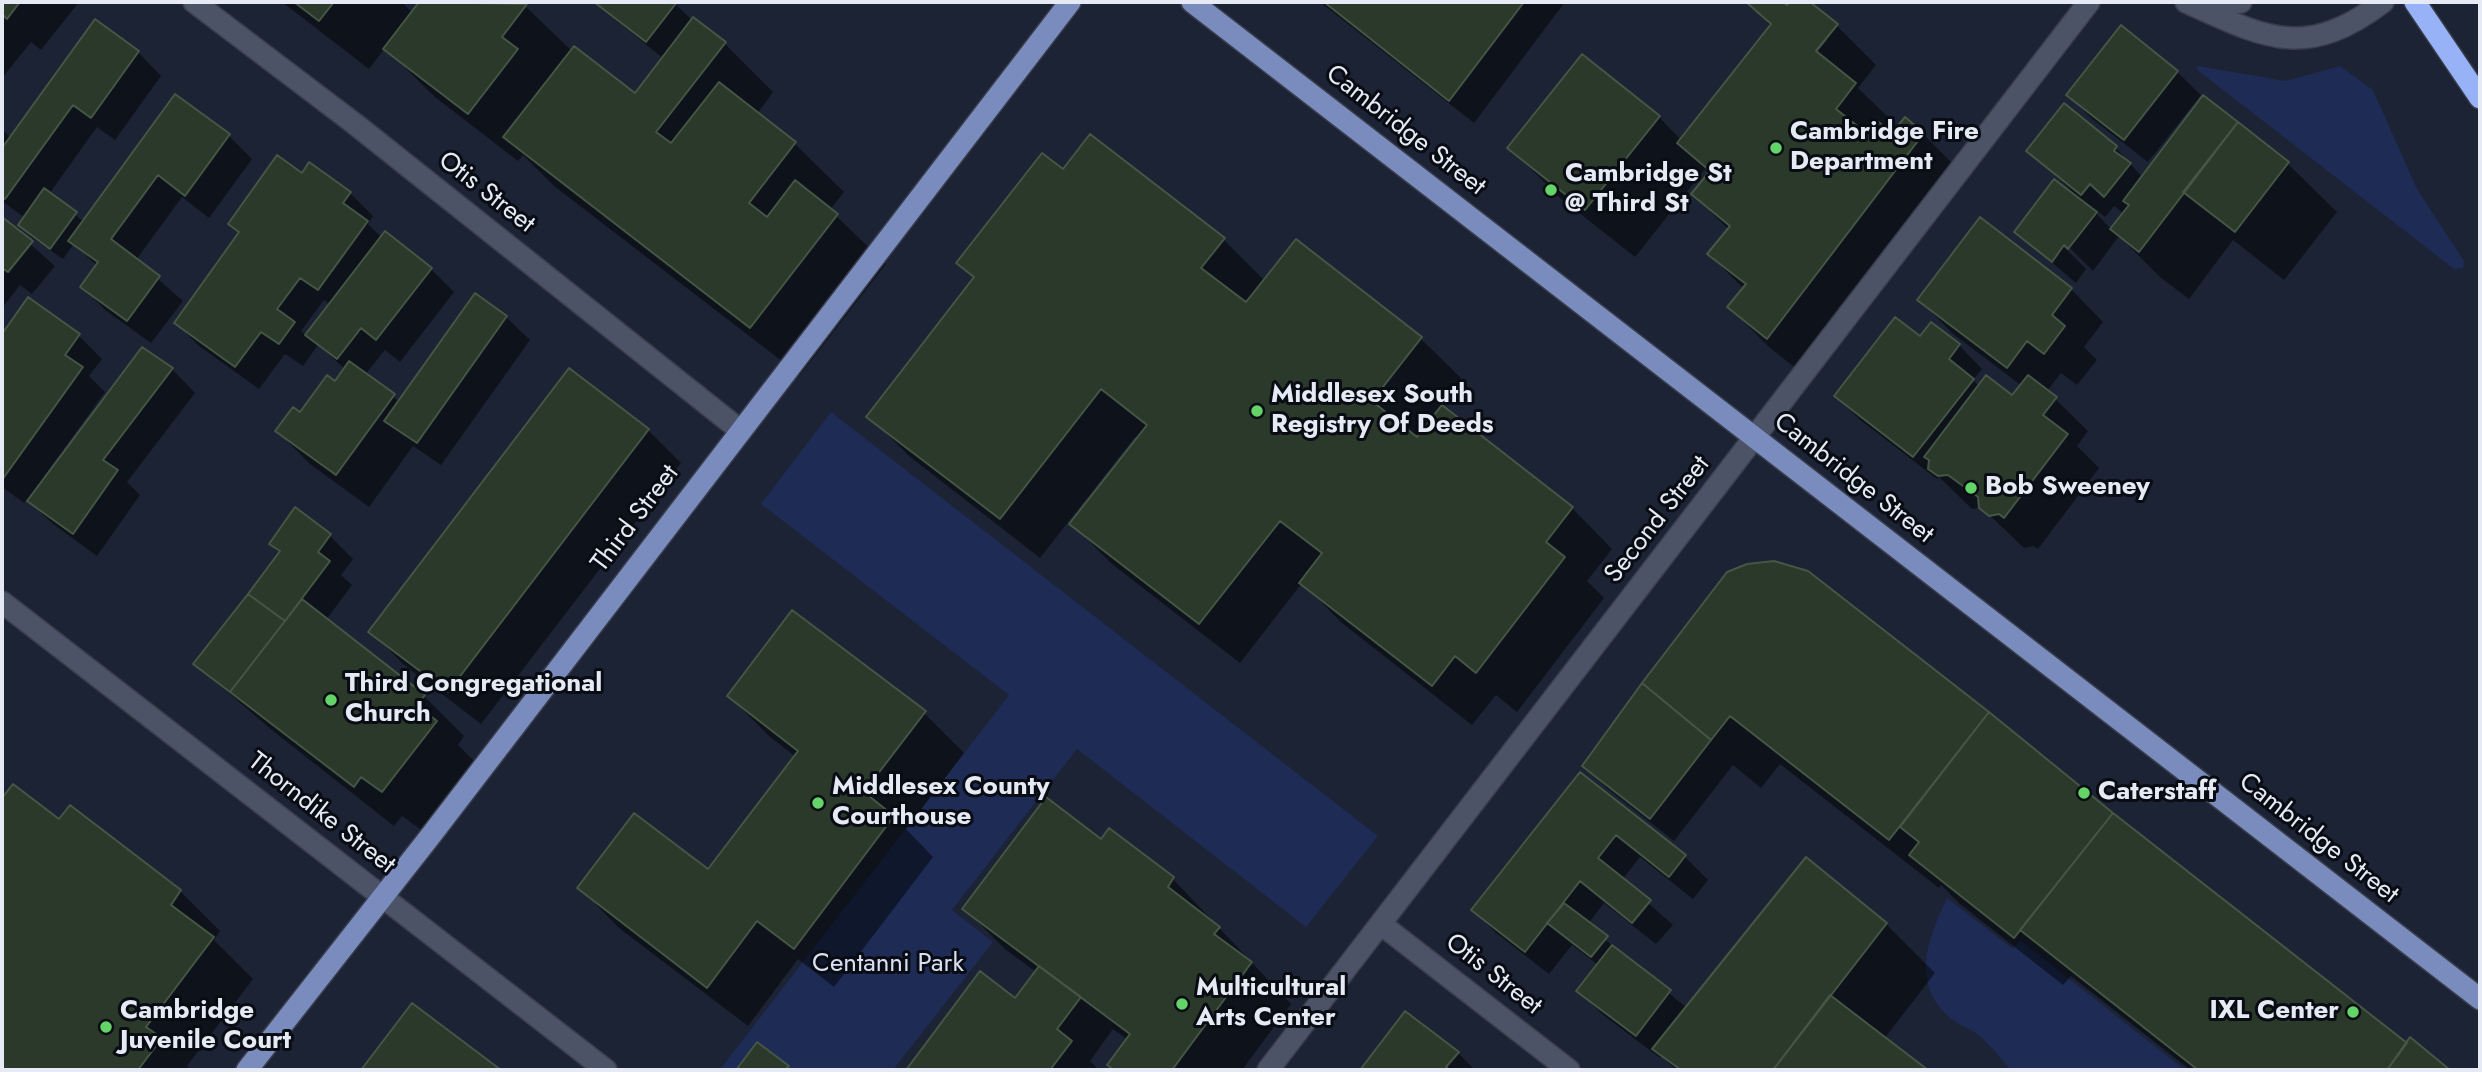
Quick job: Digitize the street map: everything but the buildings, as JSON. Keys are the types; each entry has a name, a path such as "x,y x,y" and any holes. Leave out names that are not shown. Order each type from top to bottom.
{"highway":[{"path":"2415,2 2480,98"}],"main road":[{"name":"Third Street","path":"247,1070 1070,2"},
{"name":"Cambridge Street","path":"1192,2 2480,999"}],"street":[{"name":"Otis Street","path":"194,2 355,124 741,431"},
{"name":"Second Street","path":"1268,1070 2089,2"},
{"path":"2191,4 2241,2"},
{"path":"2191,4 2272,36 2304,40 2341,29 2383,2"},
{"name":"Thorndike Street","path":"2,602 606,1070"},
{"name":"Otis Street","path":"1382,925 1569,1070"}],"green space":[{"path":"2198,66 2285,81 2340,66 2373,90 2417,189 2464,261 2463,268 2454,269 2196,69"},
{"name":"Centanni Park","path":"831,412 1378,836 1306,927 1077,749 952,910 993,942 893,1070 721,1068 1009,695 761,504"},
{"path":"1947,898 2013,949 2020,940 2185,1070 2011,1070 1982,1038 1949,1017 1930,989 1926,975 1926,959 1934,929"}],"place":[{"name":"Cambridge Fire Department","path":"1776,148"},
{"name":"Cambridge St @ Third St","path":"1551,190"},
{"name":"Middlesex South Registry Of Deeds","path":"1257,411"},
{"name":"Bob Sweeney","path":"1971,488"},
{"name":"Third Congregational Church","path":"331,700"},
{"name":"Caterstaff","path":"2084,793"},
{"name":"Middlesex County Courthouse","path":"818,803"},
{"name":"Multicultural Arts Center","path":"1182,1004"},
{"name":"IXL Center","path":"2353,1012"},
{"name":"Cambridge Juvenile Court","path":"106,1027"}]}
